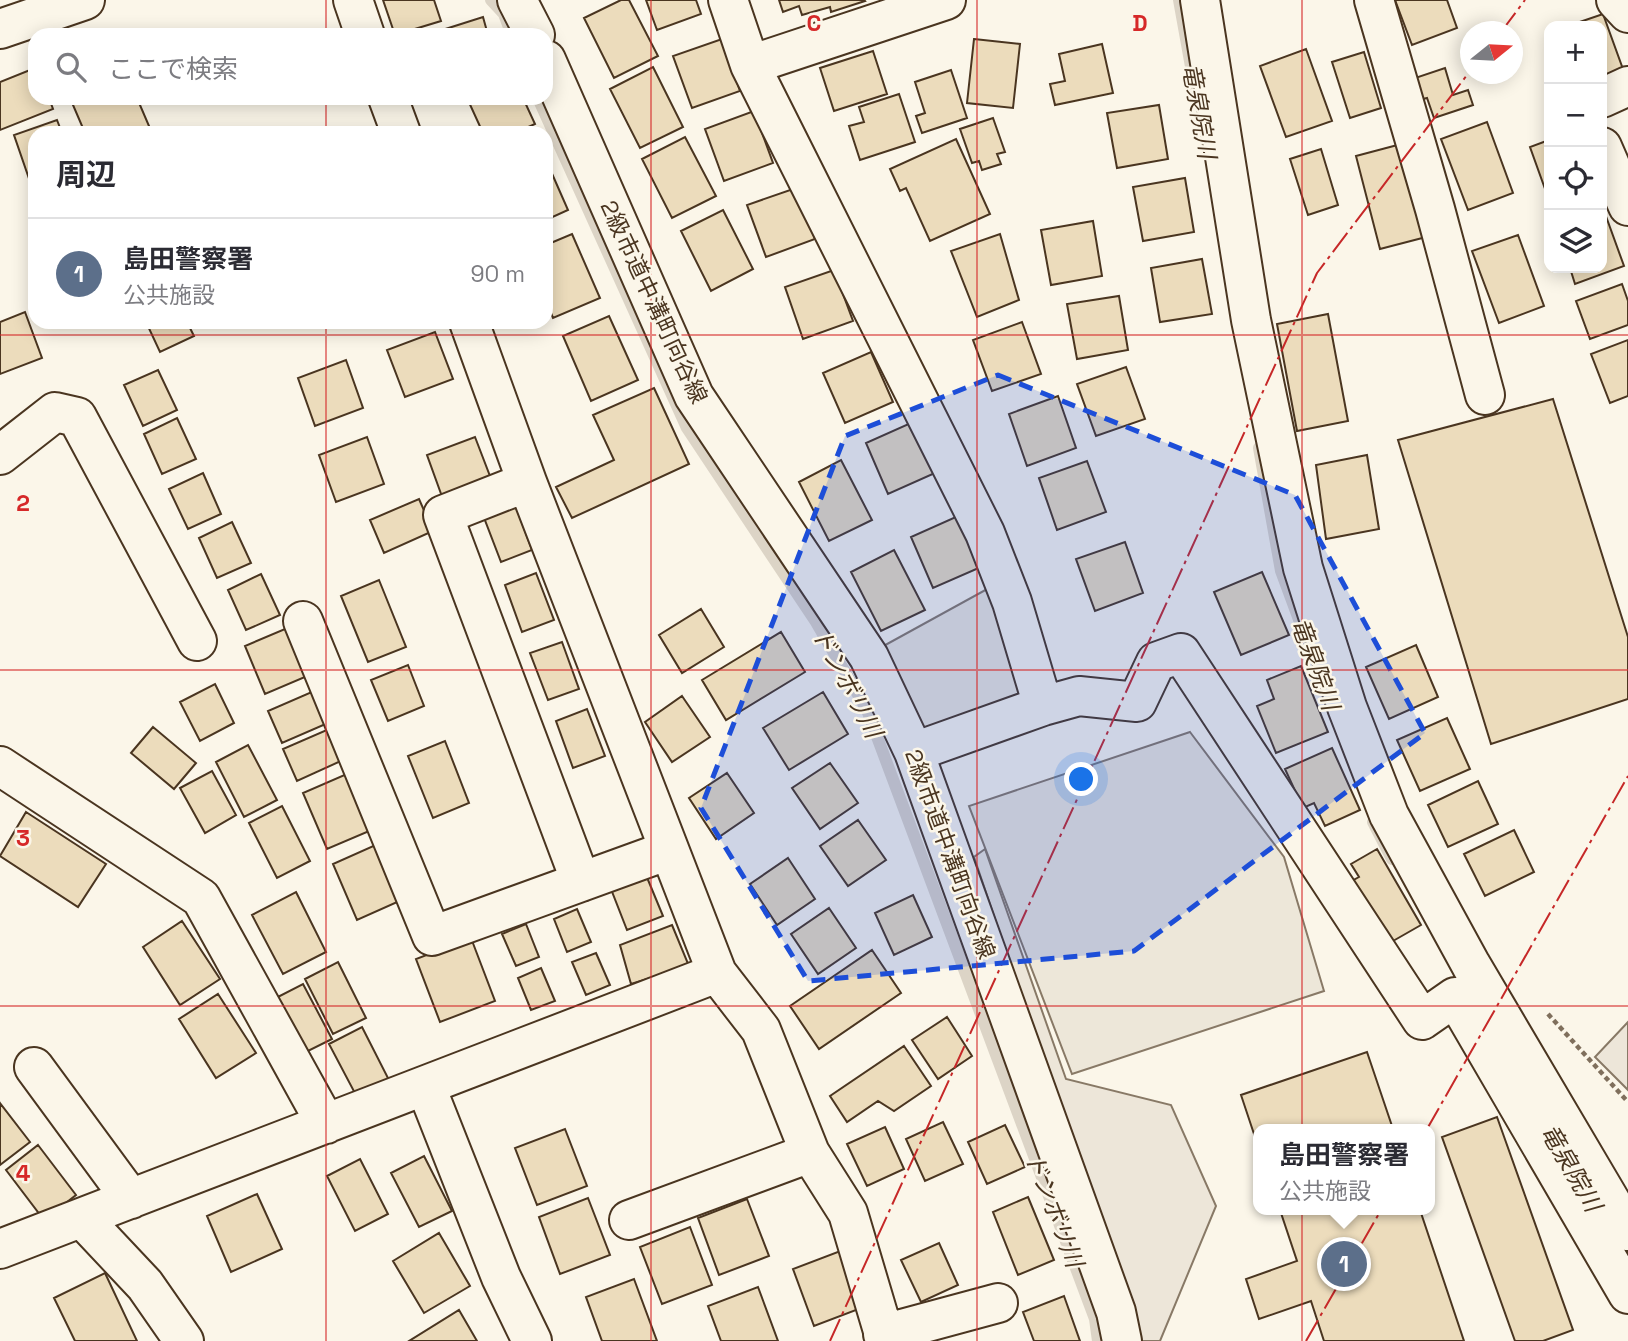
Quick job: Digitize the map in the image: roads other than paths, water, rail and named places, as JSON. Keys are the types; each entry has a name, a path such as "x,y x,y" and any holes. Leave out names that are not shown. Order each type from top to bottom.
{"street":[{"path":"0,29 85,0"},
{"path":"353,0 363,28"},
{"path":"517,0 531,28"},
{"path":"728,0 750,65 985,533 1012,602 1043,706"},
{"path":"750,65 946,0"},
{"path":"1200,0 1254,333 1303,568 1347,707 1389,815 1471,965 1628,1231"},
{"path":"1374,0 1435,209 1485,395"},
{"path":"1616,0 1628,13"},
{"name":"2級市道中溝町向谷線","path":"553,76 694,397 869,657 914,752 1116,1311 1122,1341"},
{"path":"1607,95 1628,86"},
{"path":"391,105 398,126"},
{"path":"1607,158 1628,206"},
{"path":"472,329 527,482 717,973 761,1030 810,1153 848,1213 885,1337 998,1303"},
{"path":"0,455 55,412 77,417 197,641"},
{"path":"527,482 443,515 581,882"},
{"path":"303,621 432,936 669,850"},
{"path":"914,752 1043,706 1079,696 1137,702 1156,662 1181,653 1422,1020 1455,997 1628,1294"},
{"path":"0,766 201,898 326,1124"},
{"path":"0,1249 717,973"},
{"path":"34,1067 131,1199"},
{"path":"426,1087 501,1277 532,1341"},
{"path":"629,1220 810,1153"},
{"path":"82,1218 145,1284 184,1341"}],"waterway":[{"name":"ドンボリ川","path":"491,0 504,14 509,28"},
{"name":"竜泉院川","path":"1179,0 1197,100"},
{"name":"ドンボリ川","path":"541,105 551,126"},
{"name":"ドンボリ川","path":"553,131 687,428 816,622 867,710 1095,1319 1098,1341"},
{"name":"竜泉院川","path":"1259,448 1281,571 1308,644"},
{"name":"竜泉院川","path":"1373,822 1392,859"}],"place":[{"name":"島田警察署","path":"1344,1264"}]}
